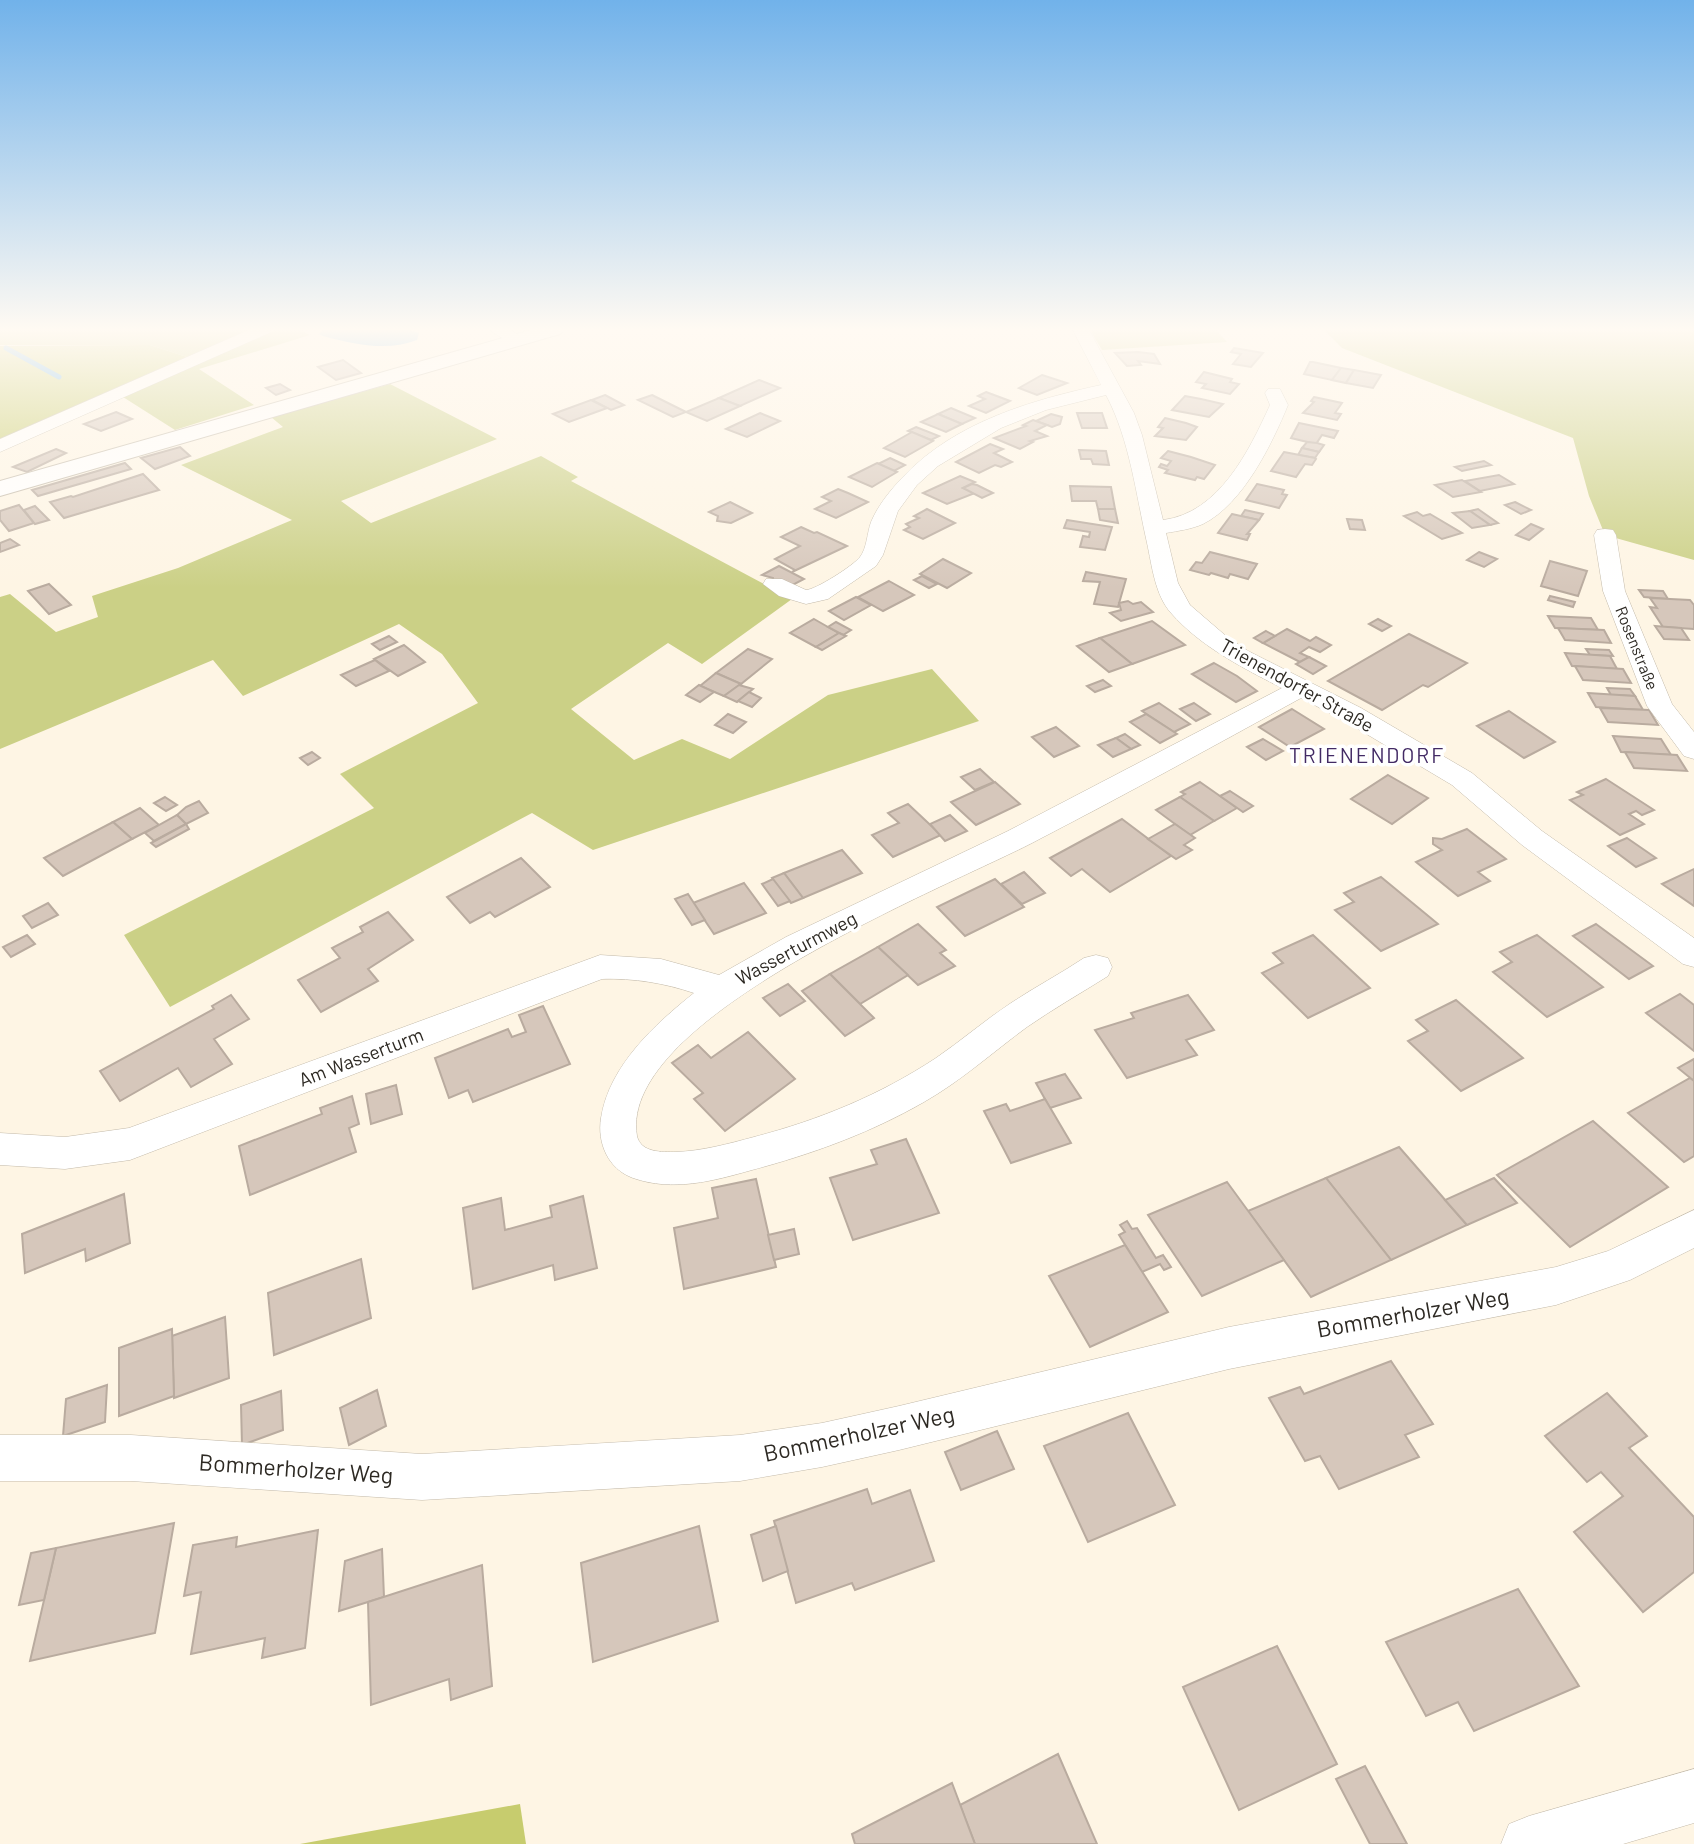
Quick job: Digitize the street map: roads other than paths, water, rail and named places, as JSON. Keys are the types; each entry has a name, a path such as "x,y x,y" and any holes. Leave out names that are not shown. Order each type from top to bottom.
{"main road":[{"path":"0,489 254,416"}],"street":[{"path":"0,446 68,416"},
{"path":"774,584 804,599 822,595 869,561 883,520 906,486 930,462 974,434 1013,416"},
{"name":"Trienendorfer Straße","path":"1126,416 1170,590 1180,609 1191,620 1229,650 1352,713 1462,779 1532,838 1694,955"},
{"path":"1153,528 1200,517 1242,472 1275,416"},
{"name":"Rosenstraße","path":"1605,535 1614,591 1660,706 1694,750"},
{"name":"Wasserturmweg","path":"1096,967 1023,1013 976,1050 932,1079 875,1110 775,1149 706,1167 663,1169 639,1164 626,1157 619,1143 621,1108 627,1089 644,1063 699,1006 720,989 768,958 1017,839 1301,688"},
{"name":"Am Wasserturm","path":"0,1149 62,1155 96,1152 130,1144 600,967 642,966 672,972 720,989"},
{"name":"Bommerholzer Weg","path":"0,1458 131,1458 422,1477 740,1458 822,1445 886,1431 1229,1348 1556,1286 1616,1267 1694,1228"},
{"path":"1529,1844 1694,1796"}],"district":[{"name":"TRIENENDORF","path":"1367,756"}]}
